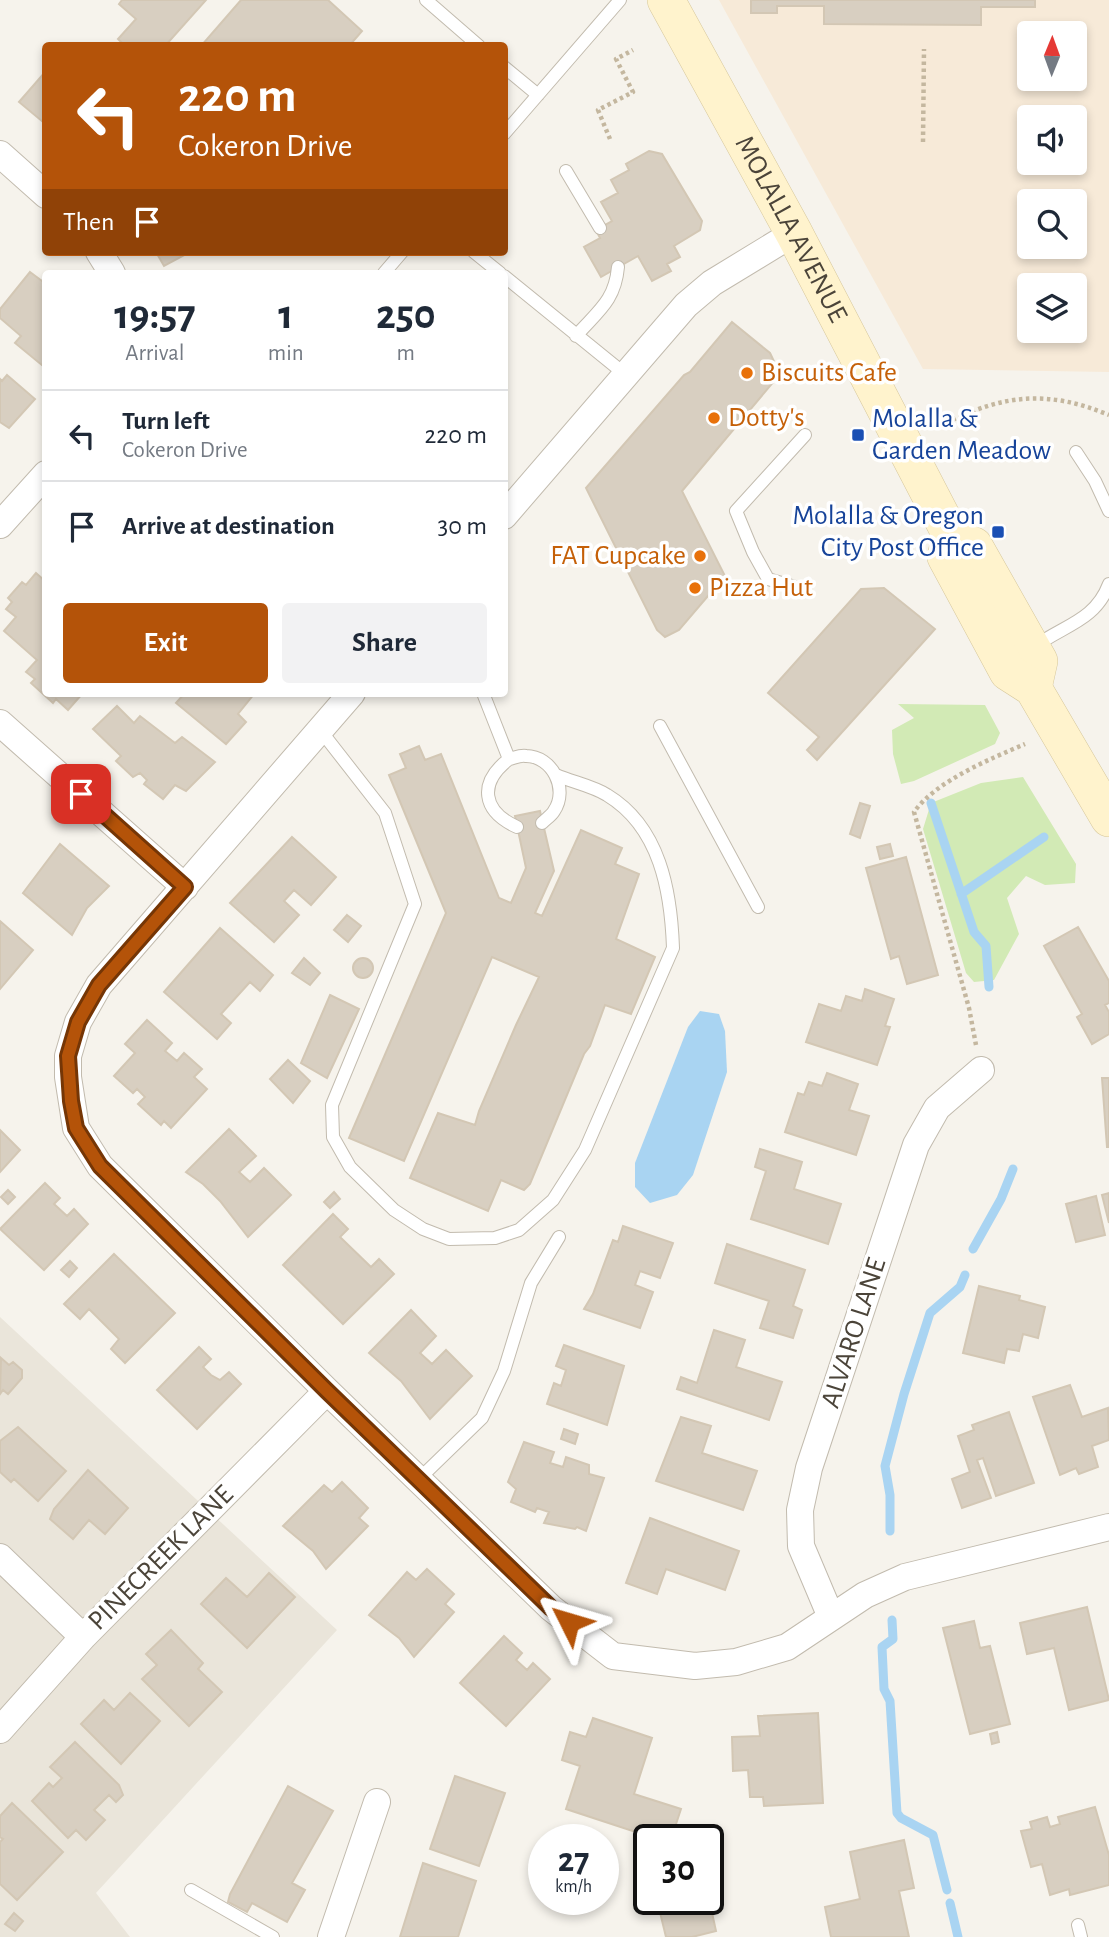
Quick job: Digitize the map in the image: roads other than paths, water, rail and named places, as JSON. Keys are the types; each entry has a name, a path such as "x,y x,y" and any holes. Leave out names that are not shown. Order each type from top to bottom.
{"main road":[{"name":"MOLALLA AVENUE","path":"666,0 794,233 951,535 974,545 1039,661 1033,688"},
{"name":"MOLALLA AVENUE","path":"951,535 946,557 1008,672 1033,688 1109,818"}],"street":[{"path":"0,154 42,191"},
{"path":"508,511 686,304 712,283 794,233"},
{"path":"0,525 42,478"},
{"path":"349,697 99,985 78,1022 68,1056 71,1101 76,1128 100,1166 551,1608 613,1656 695,1666 736,1662 787,1647 865,1595 905,1577 1109,1527"},
{"path":"0,723 185,887"},
{"name":"ALVARO LANE","path":"831,1617 801,1545 800,1510 809,1468 916,1146 937,1108 981,1070"},
{"name":"PINECREEK LANE","path":"0,1730 83,1637 327,1391"},
{"path":"0,1557 83,1637"},
{"path":"331,1937 377,1802"}],"lane":[{"path":"426,0 474,42"},
{"path":"508,129 620,0"},
{"path":"508,70 538,95"},
{"path":"566,171 600,228"},
{"path":"387,270 399,256"},
{"path":"479,256 496,270"},
{"path":"576,335 606,304 617,288 618,267"},
{"path":"508,280 626,375"},
{"path":"795,587 768,579 736,512 805,435"},
{"path":"1076,452 1095,481 1109,511"},
{"path":"1032,648 1091,613 1104,597 1109,584"},
{"path":"485,697 509,759"},
{"path":"660,726 758,907"},
{"path":"321,731 384,813 415,904 332,1105 333,1137 350,1167 394,1210 423,1228 449,1239 495,1238 519,1230 553,1200 585,1150 673,948 671,912 664,875 650,841 634,816 606,794 556,775 544,762 527,755 509,759 495,770 488,787 490,805 501,820 517,827"},
{"path":"542,823 555,811 560,793 556,775"},
{"path":"418,1480 482,1418 504,1371 531,1283 559,1237"},
{"path":"191,1890 273,1937"}],"water":[{"path":"700,1011 719,1014 725,1031 727,1072 693,1175 677,1195 650,1203 635,1187 635,1163 688,1027"}],"waterway":[{"path":"931,803 974,932 986,946 989,987"},
{"path":"961,894 1044,837"},
{"path":"973,1249 1001,1199 1013,1169"},
{"path":"890,1531 890,1495 885,1466 904,1394 930,1313 960,1287 965,1275"},
{"path":"892,1620 893,1639 882,1647 884,1689 890,1701 897,1813 901,1818 933,1835 947,1890"},
{"path":"950,1903 958,1937"}],"place":[{"name":"Biscuits Cafe","path":"747,373"},
{"name":"Dotty's","path":"714,418"},
{"name":"Molalla & Garden Meadow","path":"858,435"},
{"name":"Molalla & Oregon City Post Office","path":"998,532"},
{"name":"FAT Cupcake","path":"700,556"},
{"name":"Pizza Hut","path":"695,588"}]}
